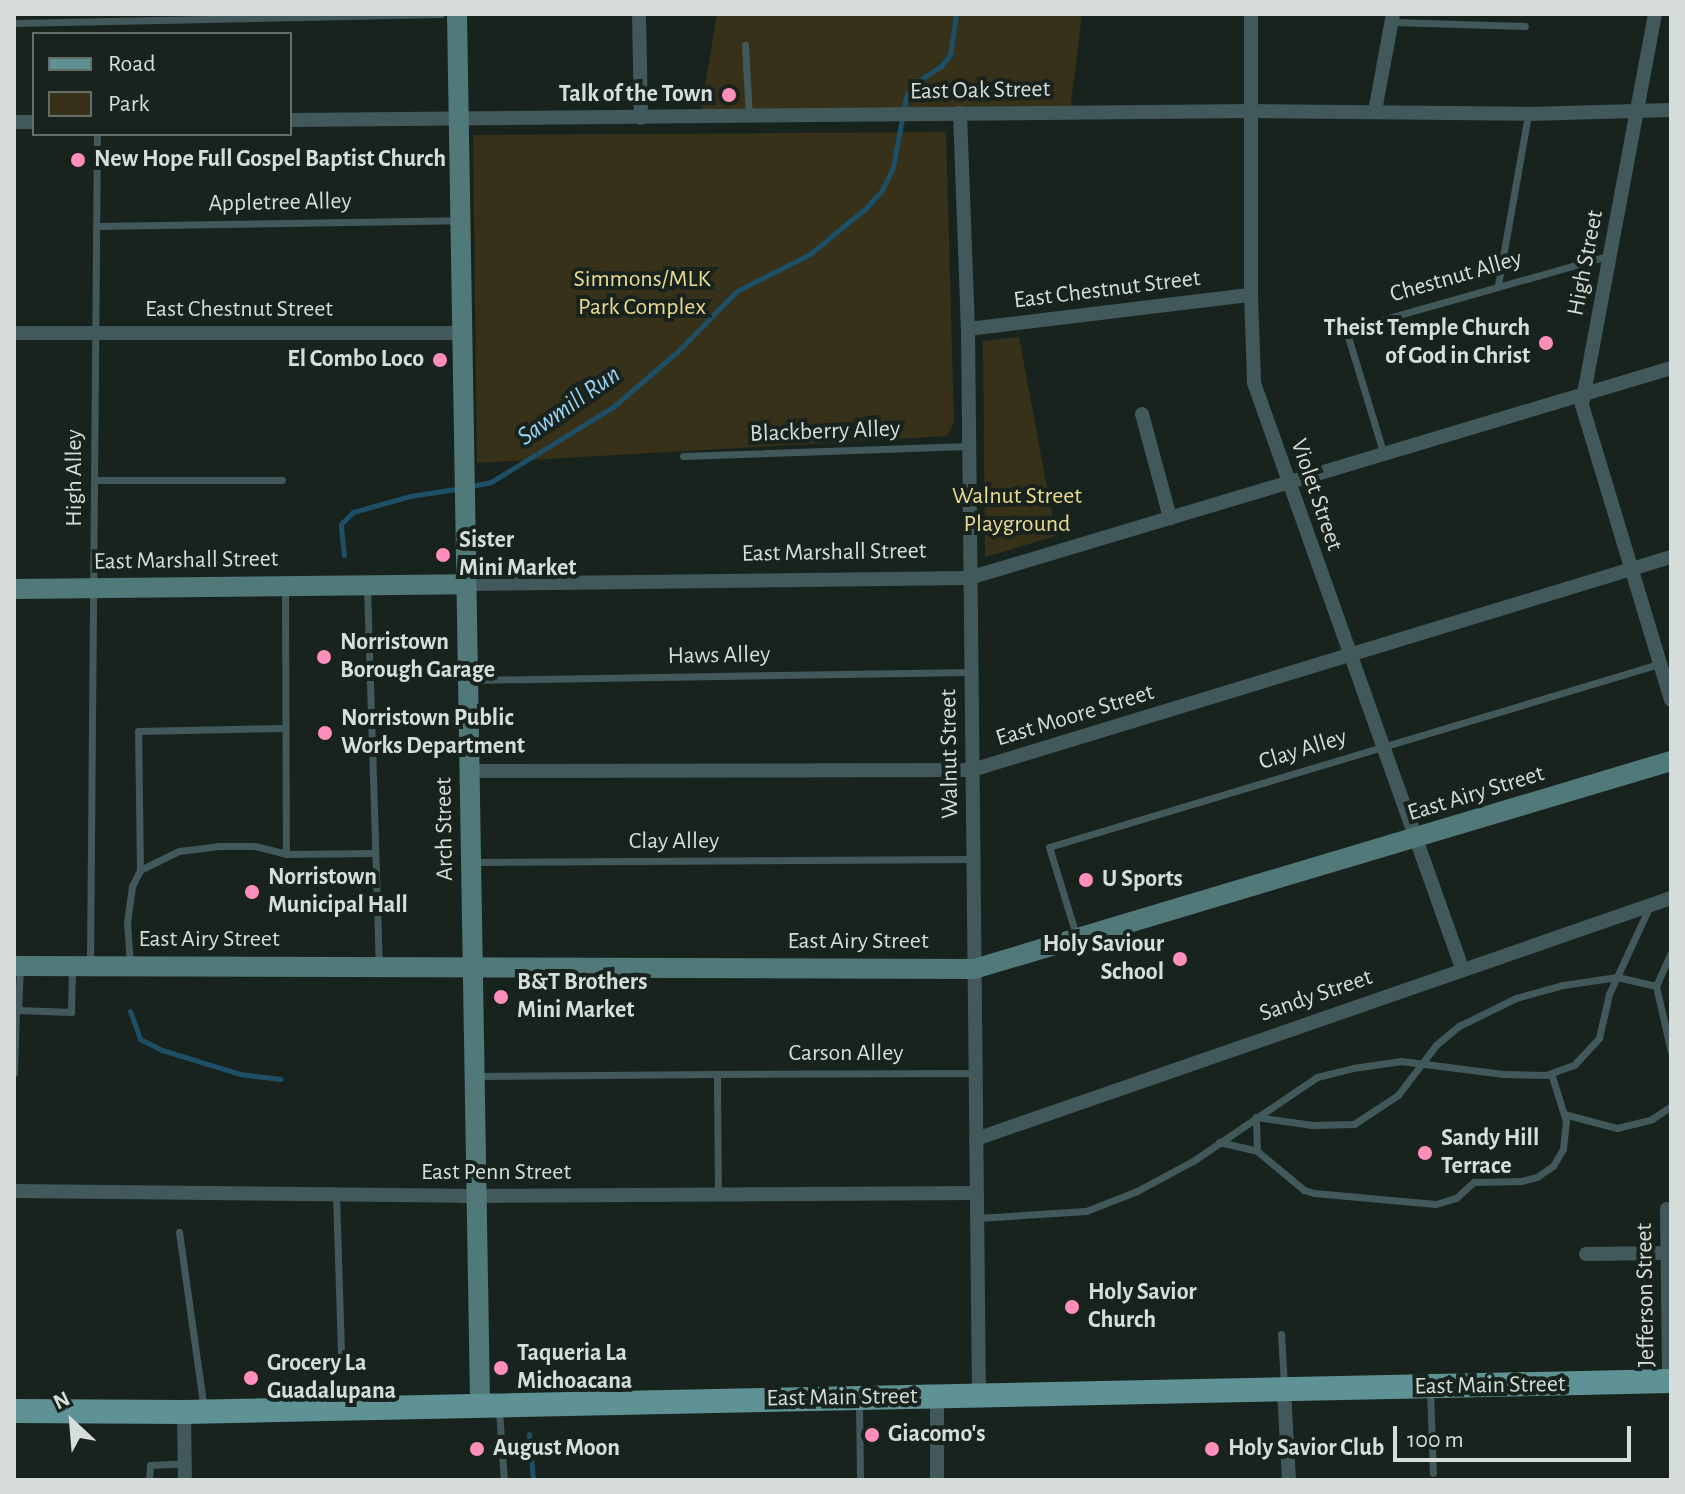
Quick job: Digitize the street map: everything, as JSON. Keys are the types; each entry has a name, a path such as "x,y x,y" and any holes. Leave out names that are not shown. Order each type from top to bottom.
{"main road":[{"name":"East Main Street","path":"14,1411 194,1412 1670,1381"}],"street":[{"name":"Arch Street","path":"457,14 463,220 464,512 473,1076 490,1405"},
{"path":"639,14 641,118"},
{"name":"Violet Street","path":"1251,14 1254,383 1287,483 1462,968"},
{"name":"High Street","path":"1655,14 1582,405 1671,700"},
{"path":"1375,111 1393,18"},
{"name":"East Oak Street","path":"292,120 1252,111 1528,114 1671,110"},
{"name":"Walnut Street","path":"960,113 968,329 979,1395"},
{"name":"East Chestnut Street","path":"968,329 1251,295"},
{"name":"East Chestnut Street","path":"14,333 463,333"},
{"name":"East Marshall Street","path":"14,589 969,578 1671,368"},
{"path":"1142,414 1170,518"},
{"name":"East Moore Street","path":"470,771 972,770 1671,557"},
{"name":"East Airy Street","path":"17,966 974,969 1671,761"},
{"name":"Sandy Street","path":"976,1139 1671,898"},
{"name":"East Penn Street","path":"14,1191 478,1196 977,1193"},
{"name":"Jefferson Street","path":"1667,1209 1670,1381"},
{"path":"1586,1254 1668,1253"},
{"path":"1284,1391 1289,1480"},
{"path":"937,1396 937,1480"},
{"path":"185,1480 194,1412"}],"lane":[{"path":"14,23 96,16 441,14"},
{"path":"1393,18 1525,26"},
{"path":"745,45 749,116"},
{"path":"1498,285 1528,114"},
{"name":"High Alley","path":"16,1009 71,1012 81,967 95,589 97,136"},
{"name":"Appletree Alley","path":"97,226 463,220"},
{"name":"Chestnut Alley","path":"1384,455 1346,330 1611,255"},
{"name":"Blackberry Alley","path":"683,456 968,446"},
{"path":"95,480 282,480"},
{"path":"367,585 379,965"},
{"path":"285,586 286,854"},
{"name":"Clay Alley","path":"1078,940 1049,847 1661,664"},
{"name":"Haws Alley","path":"468,680 971,672"},
{"path":"130,966 128,897 140,870 138,731 285,728"},
{"path":"140,870 179,851 217,846 255,846 286,854 375,853"},
{"name":"Clay Alley","path":"471,862 974,859"},
{"path":"978,1218 1086,1211 1137,1191 1219,1142 1317,1077 1401,1061 1503,1074 1551,1073 1574,1065 1599,1038 1617,977 1650,906"},
{"path":"1671,953 1656,986 1671,1052"},
{"path":"14,1073 17,966"},
{"path":"1256,1117 1312,1125 1354,1124 1398,1095 1421,1064 1459,1026 1516,998 1617,977 1656,986"},
{"name":"Carson Alley","path":"473,1076 976,1073"},
{"path":"1219,1142 1257,1151 1304,1190 1314,1193 1436,1204 1456,1198 1474,1182 1499,1184 1537,1177 1553,1166 1563,1149 1564,1114 1551,1073"},
{"path":"717,1074 718,1194"},
{"path":"1564,1114 1617,1128 1652,1119 1671,1106"},
{"path":"1256,1117 1257,1151"},
{"path":"336,1194 341,1355"},
{"path":"179,1232 194,1412"},
{"path":"1281,1334 1284,1391"},
{"path":"1430,1387 1433,1473"},
{"path":"859,1397 860,1480"},
{"path":"490,1405 504,1480"},
{"path":"149,1480 150,1465 185,1463"}],"green space":[{"path":"717,14 1082,14 1070,112 700,117"},
{"name":"Simmons/MLK Park Complex","path":"946,132 954,422 947,436 477,463 473,135"},
{"name":"Walnut Street Playground","path":"1019,337 1056,536 985,557 983,341"}],"waterway":[{"name":"Sawmill Run","path":"471,486 491,482 613,407 677,352 737,291 810,254 866,208 882,190 893,167 906,97 912,85 941,66 950,55 956,14"},
{"name":"Sawmill Run","path":"344,555 341,524 353,512 410,496 462,488"},
{"name":"Sawmill Run","path":"130,1011 140,1039 162,1050 240,1074 281,1079"},
{"name":"Sawmill Run","path":"529,1434 533,1480"}],"place":[{"name":"Talk of the Town","path":"729,95"},
{"name":"New Hope Full Gospel Baptist Church","path":"78,160"},
{"name":"Theist Temple Church of God in Christ","path":"1546,343"},
{"name":"El Combo Loco","path":"440,360"},
{"name":"Sister Mini Market","path":"443,555"},
{"name":"Norristown Borough Garage","path":"324,657"},
{"name":"Norristown Public Works Department","path":"325,733"},
{"name":"U Sports","path":"1086,880"},
{"name":"Norristown Municipal Hall","path":"252,892"},
{"name":"Holy Saviour School","path":"1180,959"},
{"name":"B&T Brothers Mini Market","path":"501,997"},
{"name":"Sandy Hill Terrace","path":"1425,1153"},
{"name":"Holy Savior Church","path":"1072,1307"},
{"name":"Taqueria La Michoacana","path":"501,1368"},
{"name":"Grocery La Guadalupana","path":"251,1378"},
{"name":"Giacomo's","path":"872,1435"},
{"name":"August Moon","path":"477,1449"},
{"name":"Holy Savior Club","path":"1212,1449"}]}
